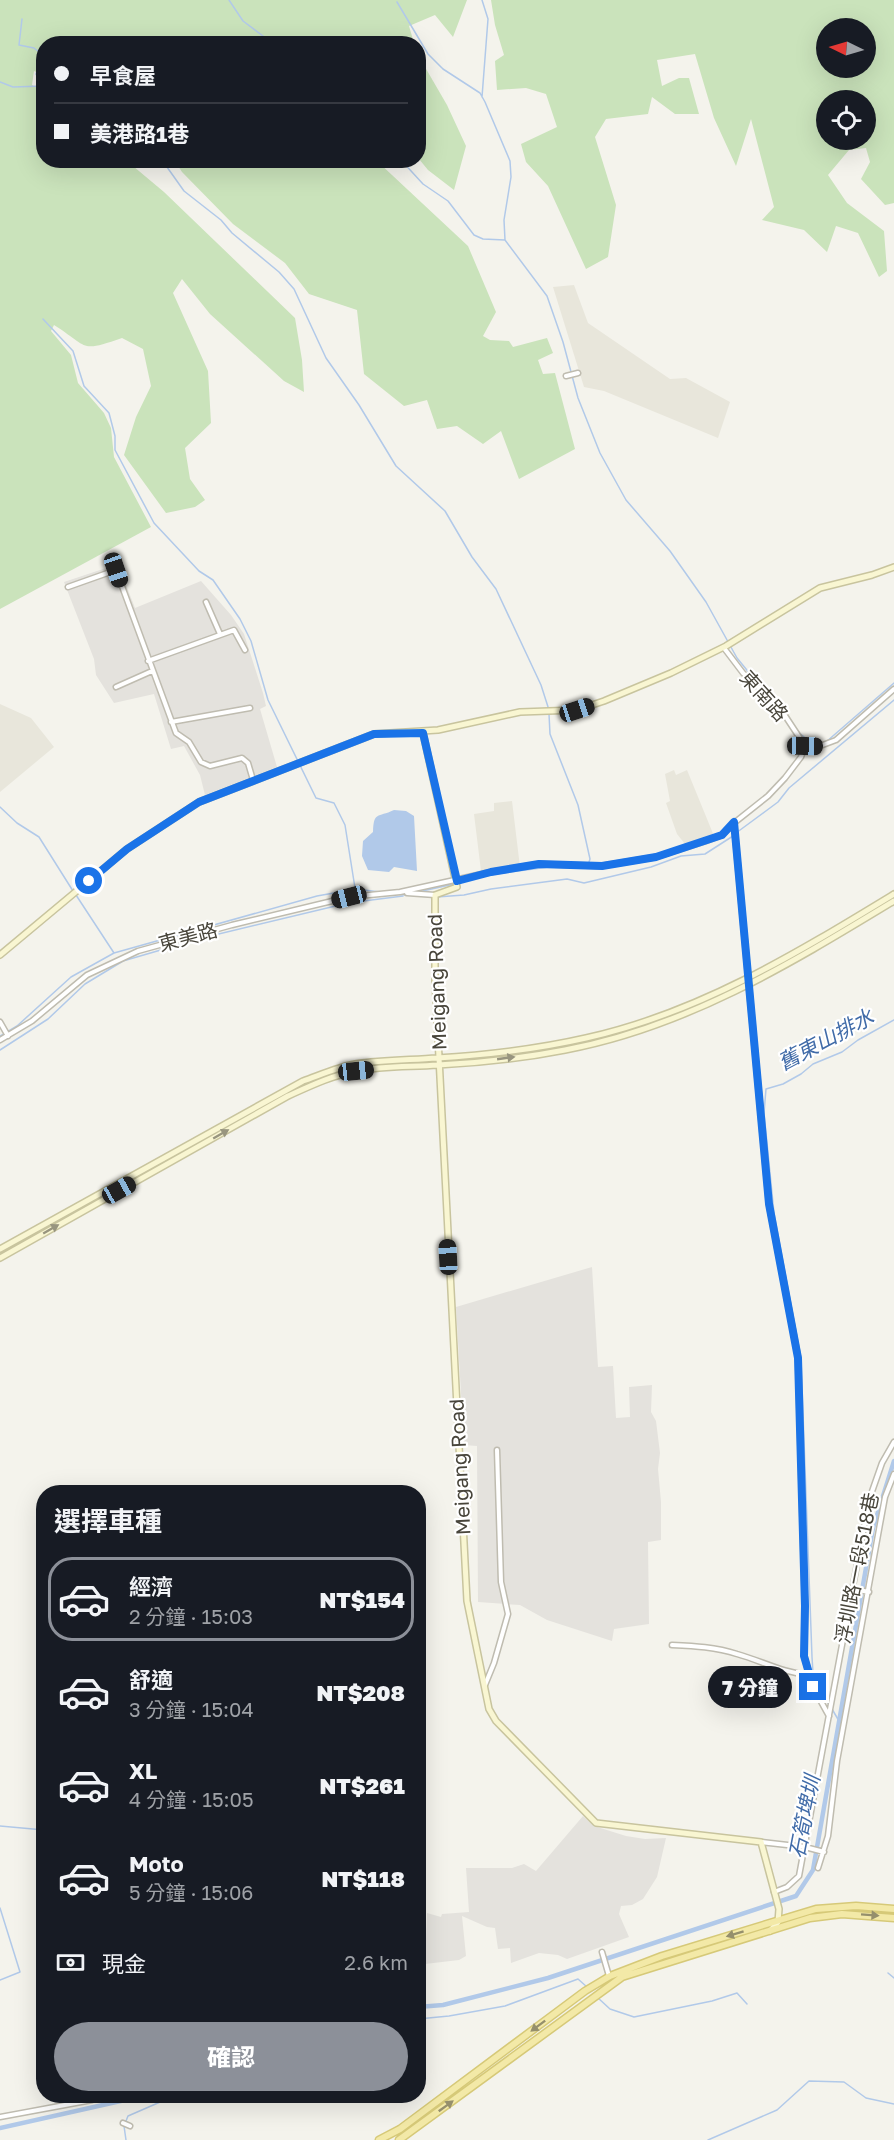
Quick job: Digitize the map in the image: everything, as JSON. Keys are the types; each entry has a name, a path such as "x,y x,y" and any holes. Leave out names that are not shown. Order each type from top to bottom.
{"main road":[{"path":"379,2140 400,2129 585,1991 609,1976 662,1956 816,1909 856,1906 894,1909"},
{"path":"399,2140 622,1977 810,1918 842,1914 894,1918"}],"street":[{"path":"566,376 578,373"},
{"path":"0,956 127,849 199,802 374,734 423,733 520,712 549,713 577,710 671,673 725,647 792,603 823,586 872,575 894,567"},
{"path":"68,587 116,570 176,733 189,742 201,762 214,766 243,758 248,763 253,780"},
{"path":"206,602 220,634"},
{"path":"148,661 220,634 236,631 245,650"},
{"name":"東南路","path":"725,647 743,673 780,708 805,746"},
{"path":"116,687 152,671"},
{"path":"400,892 539,864 602,866 678,852 722,835 734,822 768,796 785,778 801,757 805,746 820,746 836,740 894,689"},
{"path":"171,722 250,708"},
{"path":"423,733 457,881"},
{"path":"734,822 769,1204 798,1358 805,1606 804,1656 813,1687 829,1716"},
{"name":"Meigang Road","path":"457,881 457,887 434,897 439,1058 467,1601 489,1709 496,1721 596,1823 762,1842"},
{"path":"400,892 434,897"},
{"name":"東美路","path":"0,1040 32,1021 87,975 132,953 232,925 349,897 400,892"},
{"path":"0,1249 155,1161 303,1081 355,1064 439,1058 585,1038 641,1023 680,1009 749,978 797,953 894,894"},
{"path":"0,1258 288,1096 322,1081 356,1071 440,1065 564,1050 672,1019 750,986 894,901"},
{"path":"0,1022 8,1036"},
{"path":"155,1161 159,1168"},
{"name":"浮圳路一段518巷","path":"774,1895 799,1876 869,1500 882,1463 894,1442"},
{"path":"483,1688 494,1663 508,1614 501,1582 497,1450"},
{"path":"818,1868 824,1852 837,1761 885,1497 894,1474"},
{"path":"853,1589 869,1592"},
{"path":"672,1645 721,1649 771,1668 793,1674 809,1675"},
{"path":"769,1932 778,1922 778,1906 762,1842 805,1847 824,1852"},
{"path":"602,1952 609,1976"},
{"path":"0,2117 76,2103"},
{"path":"123,2123 130,2126"}],"shaded area":[{"path":"574,285 588,323 670,379 686,378 730,402 718,438 604,391 584,387 553,287"},
{"path":"118,564 135,608 201,581 231,615 244,634 263,693 266,706 260,709 277,767 205,795 200,775 184,746 171,749 154,694 114,703 96,675 94,659 64,582"},
{"path":"0,704 31,718 54,747 0,792"},
{"path":"674,770 676,775 687,770 714,836 685,844 677,834 666,803 670,801 665,774"},
{"path":"512,801 520,867 481,871 474,814 494,811 494,803"},
{"path":"592,1267 598,1367 613,1366 616,1418 630,1417 629,1387 652,1385 651,1412 656,1421 660,1453 658,1469 661,1540 648,1542 649,1624 614,1629 612,1641 547,1620 520,1605 478,1602 477,1446 464,1445 456,1307"},
{"path":"583,1816 594,1826 626,1836 645,1839 666,1838 657,1877 643,1899 632,1905 621,1906 619,1914 629,1937 567,1959 558,1955 539,1953 511,1963 510,1948 498,1949 495,1928 462,1916 466,1956 459,1960 426,1964 427,1913 441,1917 442,1914 469,1912 466,1868 512,1868 524,1864 536,1871"}],"green space":[{"path":"0,0 467,0 453,37 435,15 409,26 412,36 36,36 36,72 34,71 32,85 36,87 36,168 135,168 164,192 295,318 302,360 304,392 284,381 210,314 182,279 173,293 208,371 211,423 185,448 190,479 205,500 195,507 166,513 124,455 136,417 151,386 143,349 122,338 98,345 85,345 54,325 51,331 71,355 78,383 104,413 111,428 114,457 151,527 0,609"},
{"path":"491,0 894,0 894,203 885,205 861,179 870,162 867,150 876,150 876,90 816,90 816,150 849,150 828,175 847,203 884,231 887,271 879,277 858,233 836,226 827,252 804,230 762,220 774,207 751,119 736,166 714,118 695,54 657,60 662,86 679,78 689,78 699,114 675,114 652,97 648,114 606,119 595,137 616,205 608,257 586,269 548,186 526,162 521,144 557,127 546,94 526,88 497,90 495,61 504,55 495,25"},
{"path":"426,69 447,105 466,146 454,190 426,168"},
{"path":"179,168 384,168 468,246 496,312 483,336 490,340 509,341 513,347 547,338 553,353 538,360 543,374 555,373 575,449 519,479 501,431 483,444 457,426 437,429 427,400 404,406 364,374 357,310 309,294 285,263 233,224"}],"water":[{"path":"394,810 406,811 414,816 417,871 394,867 389,872 368,870 362,856 363,841 373,832 374,821 378,816"}],"waterway":[{"path":"229,0 243,21 263,36"},
{"path":"482,0 488,19 482,97"},
{"path":"397,2 417,36"},
{"path":"22,19 19,45 36,50"},
{"path":"426,51 443,69 480,93 485,102 510,161 511,177 504,220 505,240 547,296 563,342 578,398 600,453 626,500 670,551 706,602 737,658 764,691"},
{"path":"0,82 13,87 36,86"},
{"path":"168,168 184,191 221,220 232,233 279,272 294,289 326,358 359,405 396,466 445,511 472,557 496,589 541,685 549,710"},
{"path":"408,168 423,184 448,201 474,235 483,239 505,240"},
{"path":"43,319 73,351 84,386 109,413 115,436 115,450 154,523 199,571 213,580 240,619 251,641 268,700 316,798 334,803 345,825 355,888"},
{"path":"826,742 894,683"},
{"path":"736,833 778,802 789,788 894,700"},
{"path":"549,714 550,734 578,805 590,859 588,865"},
{"path":"796,730 811,743 822,743"},
{"path":"0,807 17,823 39,837 73,891"},
{"path":"437,897 567,879 584,883 651,867 681,856 705,854 733,836"},
{"path":"458,882 493,874 549,867 584,867"},
{"path":"418,892 454,884"},
{"path":"0,1036 17,1026 71,977 114,953 317,896 356,889 380,892"},
{"path":"397,894 407,895"},
{"path":"76,895 114,953"},
{"path":"407,895 432,897"},
{"path":"0,1050 48,1019 85,984 123,961 202,938 348,903 403,896"},
{"name":"舊東山排水","path":"829,1705 813,1673 801,1359 774,1213 764,1113 766,1089 783,1084 813,1064 842,1052 858,1040 894,1020"},
{"name":"石筍埤圳","path":"426,2006 443,2005 548,1978 796,1896 813,1870 873,1528 894,1461"},
{"name":"舊東山排水","path":"832,1709 839,1721"},
{"path":"0,1826 36,1829"},
{"path":"0,1908 20,1972 0,1980"},
{"path":"888,1973 894,1978"},
{"path":"426,2018 505,2006 578,1979 587,1987"},
{"path":"597,1997 610,2009 634,2017 712,2001 737,1993 747,2004"},
{"path":"708,2140 777,2110 809,2081 844,2082 866,2098 894,2104"},
{"name":"石筍埤圳","path":"0,2128 112,2103"},
{"path":"126,2121 128,2116 158,2103"},
{"path":"124,2126 126,2140"}],"route":[{"path":"89,881 127,849 199,802 374,734 423,733 457,881 491,872 539,864 602,866 656,857 678,852 722,835 734,822 769,1204 798,1358 805,1606 804,1656 813,1687"}]}
